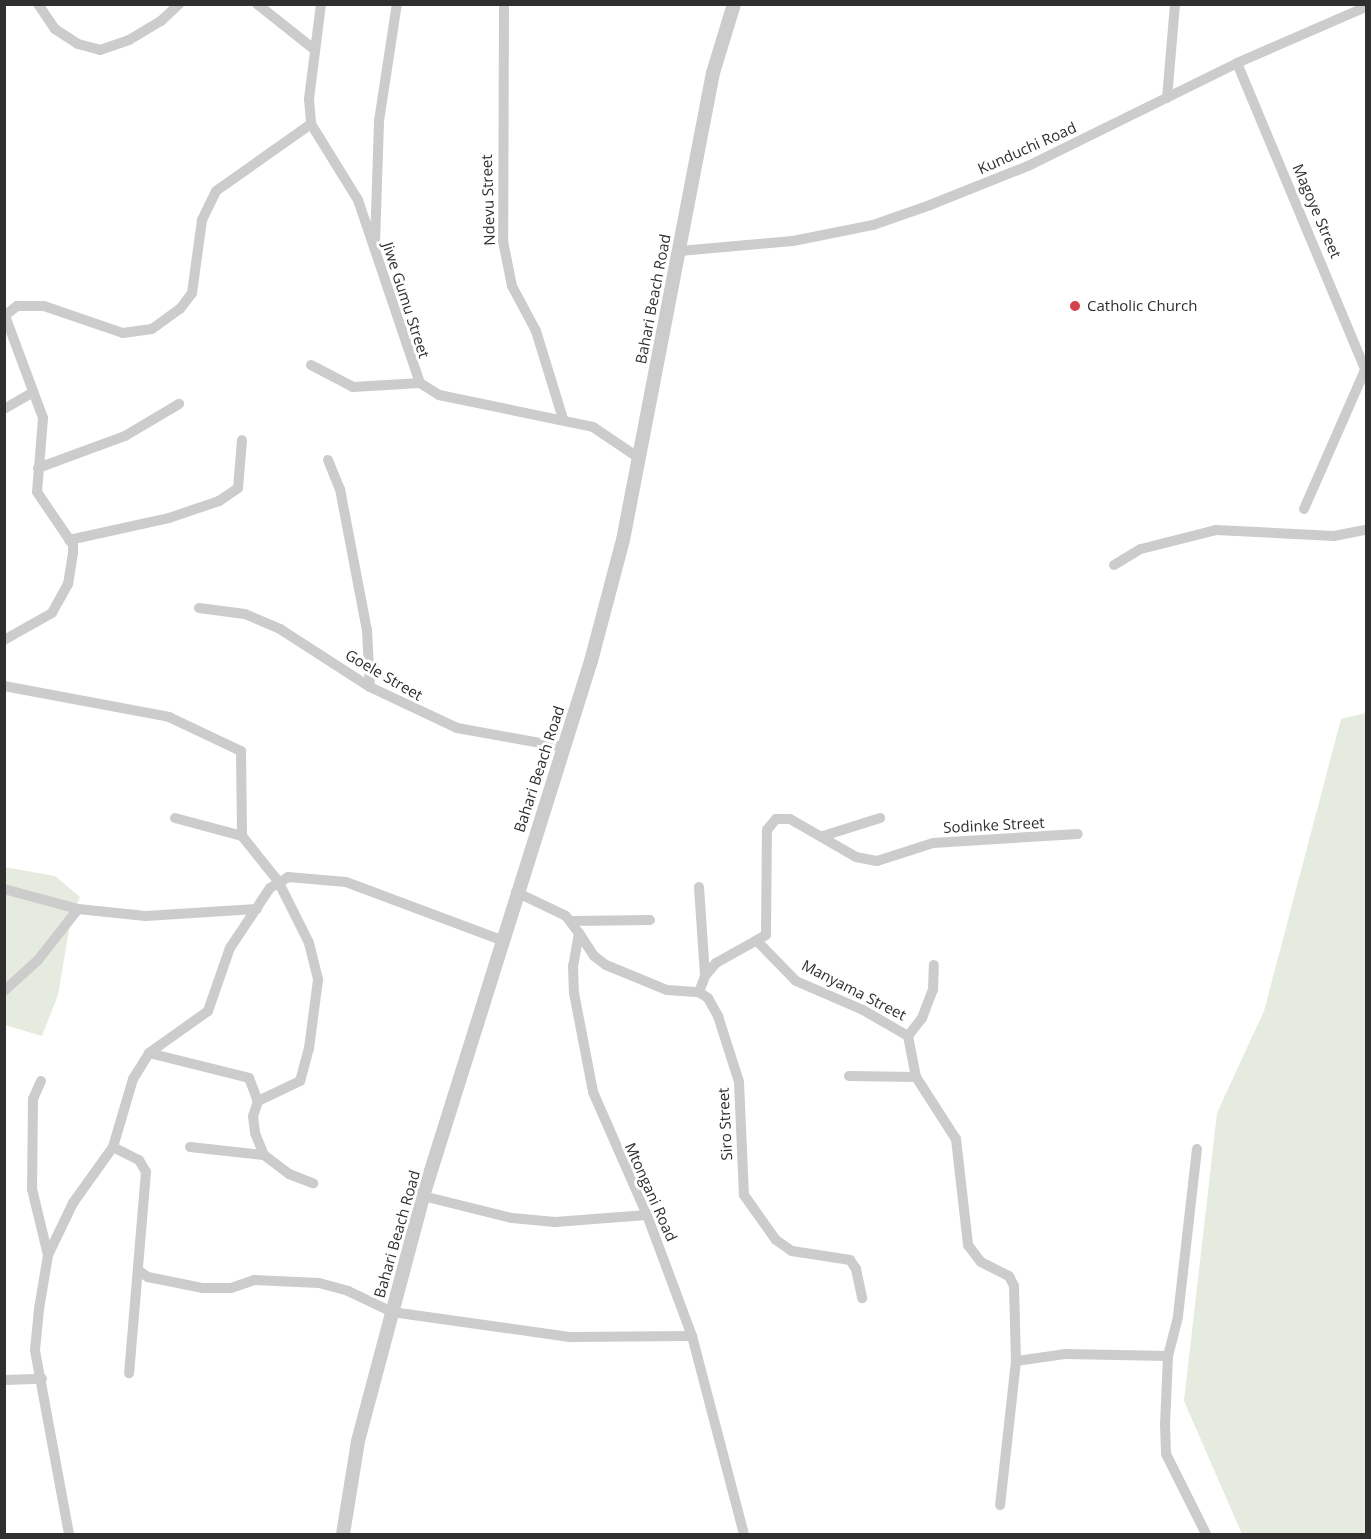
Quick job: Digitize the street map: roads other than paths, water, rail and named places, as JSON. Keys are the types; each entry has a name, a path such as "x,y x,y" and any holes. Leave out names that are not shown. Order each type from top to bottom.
{"street":[{"path":"38,4 55,29 78,44 100,50 129,40 160,21 178,4"},
{"path":"257,4 315,50"},
{"name":"Jiwe Gumu Street","path":"321,4 309,99 311,124 358,200 420,383"},
{"path":"374,252 379,121 397,4"},
{"name":"Ndevu Street","path":"504,4 503,241 512,286 536,331 562,419"},
{"name":"Bahari Beach Road","path":"346,1534 358,1441 423,1196 563,747 621,550 713,73 734,4"},
{"path":"1167,98 1175,4"},
{"name":"Kunduchi Road","path":"680,251 793,241 873,225 1029,166 1238,63 1366,7"},
{"name":"Magoye Street","path":"1238,63 1358,344 1366,370"},
{"path":"4,640 39,623 62,600 72,562 69,540 39,499 38,468 43,418 32,393 6,313 17,306 44,306 123,333 152,329 180,309 192,293 202,220 216,191 311,124"},
{"path":"311,365 353,387 420,383 439,395 593,427 639,458"},
{"path":"1304,509 1366,370"},
{"path":"4,409 32,393"},
{"path":"38,468 125,436 179,404"},
{"path":"69,540 169,518 219,501 238,488 242,440"},
{"path":"328,460 340,489 367,630 370,687"},
{"path":"1114,564 1147,547 1216,530 1291,536 1334,536 1366,530"},
{"name":"Goele Street","path":"199,608 245,614 273,626 370,687 457,728 563,747"},
{"path":"4,686 169,717 233,745 241,751 244,760 242,836"},
{"path":"176,818 242,836 278,881 309,943 318,980 309,1048 300,1081 258,1101"},
{"name":"Sodinke Street","path":"758,942 768,929 769,826 785,818 823,836 856,857 877,861 933,843 1078,834"},
{"path":"823,836 880,818"},
{"path":"69,1534 35,1350 48,1255 73,1203 113,1147 133,1079 149,1053 208,1011 230,948 278,881 306,876 346,882 501,940"},
{"path":"572,921 590,951 606,965 667,990 699,992 705,976 699,887"},
{"path":"4,889 78,909 146,916 257,909"},
{"path":"516,892 572,921 650,920"},
{"path":"4,991 38,960 78,909"},
{"name":"Mtongani Road","path":"579,933 573,966 574,993 593,1092 603,1122 647,1215 692,1336 744,1534"},
{"path":"705,976 723,958 758,942"},
{"name":"Manyama Street","path":"758,942 796,981 863,1010 908,1036 916,1077 960,1149 968,1245 981,1262 1012,1280 1016,1361 1000,1505"},
{"path":"908,1036 922,1018 933,990 934,965"},
{"name":"Siro Street","path":"699,992 714,1006 739,1082 744,1195 776,1240 792,1251 850,1260 856,1269 862,1298"},
{"path":"149,1053 249,1078 258,1101 253,1116 264,1155"},
{"path":"849,1076 916,1077"},
{"path":"41,1081 33,1099 32,1189 48,1255"},
{"path":"113,1147 144,1164 139,1271 129,1372"},
{"path":"190,1147 264,1155 289,1174 313,1183"},
{"path":"1197,1149 1178,1317 1168,1356 1166,1454 1206,1534"},
{"path":"423,1196 513,1218 555,1222 647,1215"},
{"path":"139,1271 202,1288 231,1288 254,1280 319,1284 348,1291 392,1312 571,1337 692,1336"},
{"path":"1016,1361 1065,1354 1168,1356"},
{"path":"4,1380 42,1379"}],"place":[{"name":"Catholic Church","path":"1075,306"}]}
